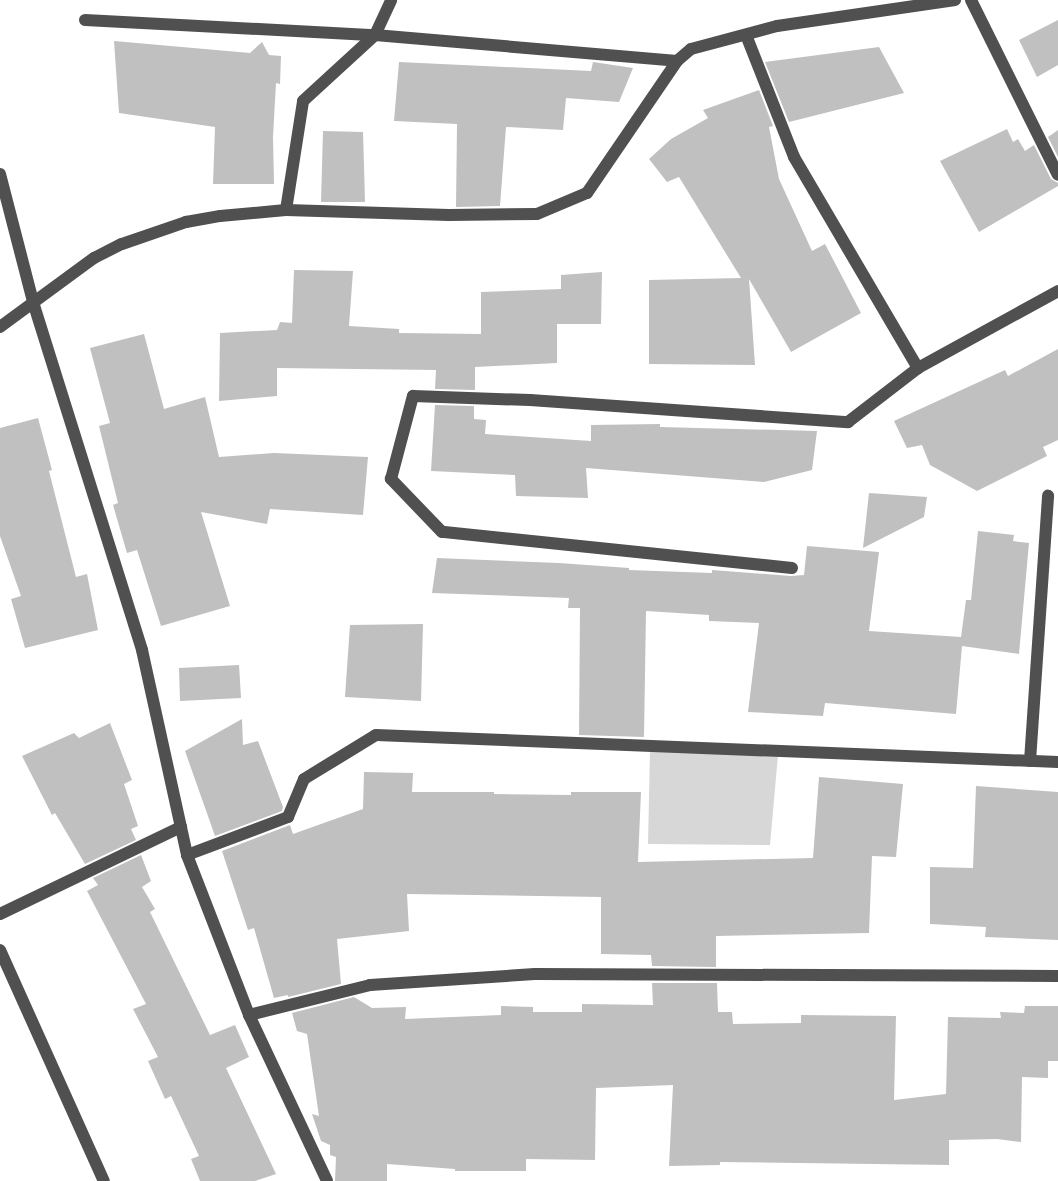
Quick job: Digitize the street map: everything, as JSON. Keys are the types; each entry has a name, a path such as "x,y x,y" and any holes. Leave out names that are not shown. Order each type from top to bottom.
{"street":[{"path":"286,210 303,101 375,34 391,0"},
{"path":"0,327 94,258 152,233 186,222 220,216 286,210 449,215 537,214 587,193 677,61 690,49 777,26 955,0"},
{"path":"971,0 1058,175"},
{"path":"85,20 375,34 677,61"},
{"path":"746,35 794,157 918,368"},
{"path":"0,174 33,302 142,650 187,855 249,1014 327,1181"},
{"path":"792,568 442,532 391,478 413,396 530,400 848,422 918,368 1058,291"},
{"path":"1030,761 1048,496"},
{"path":"187,855 288,817 304,779 376,735 1058,762"},
{"path":"0,914 181,827"},
{"path":"0,950 104,1181"},
{"path":"249,1014 370,985 535,974 1058,976"}],"shaded area":[{"path":"650,751 778,755 770,845 648,844"}],"building":[{"path":"1058,20 1058,65 1037,77 1019,40"},
{"path":"114,41 250,53 262,42 269,55 281,56 280,84 276,83 273,137 274,184 213,184 215,127 119,113"},
{"path":"879,47 904,93 789,122 765,62"},
{"path":"399,62 591,71 593,62 633,68 619,102 566,98 563,130 506,127 500,206 456,207 457,124 394,121"},
{"path":"759,90 773,126 769,127 779,179 812,251 825,244 861,313 791,352 749,279 755,365 649,364 649,280 741,278 679,177 667,182 649,159 671,139 708,118 703,110"},
{"path":"1007,129 1013,142 1018,139 1025,151 1034,145 1051,179 1058,183 1058,186 979,232 940,161"},
{"path":"1058,130 1058,157 1048,137"},
{"path":"323,131 363,132 365,202 321,202"},
{"path":"294,270 353,271 349,326 399,329 399,333 481,334 481,292 561,289 561,275 602,272 601,324 557,324 557,363 475,367 475,390 435,389 436,370 277,368 277,396 219,401 220,333 277,330 280,322 292,323"},
{"path":"144,334 164,409 205,397 219,457 274,453 368,457 363,515 270,509 267,524 201,512 230,606 161,626 137,550 127,553 113,505 118,503 99,426 110,423 90,348"},
{"path":"1058,349 1058,440 1043,447 1047,456 977,491 930,465 922,445 907,448 894,421 1005,370 1008,376"},
{"path":"435,405 474,406 474,419 486,420 485,434 591,441 591,425 660,424 660,427 817,431 812,470 764,482 586,468 588,498 516,496 515,475 431,471"},
{"path":"38,418 52,470 49,471 76,577 87,574 98,630 25,648 11,599 21,596 0,536 0,428"},
{"path":"869,493 927,497 924,517 863,548"},
{"path":"978,531 1014,535 1013,541 1029,543 1019,654 962,646 956,714 825,703 823,716 748,712 759,623 709,621 709,615 646,611 644,737 579,735 580,608 568,608 569,598 432,593 437,558 559,563 629,568 629,570 712,573 712,570 791,576 804,575 807,546 879,552 869,631 961,637 966,600 971,600"},
{"path":"423,624 421,701 345,697 350,625"},
{"path":"239,665 241,698 180,701 179,668"},
{"path":"242,719 243,745 258,741 283,807 282,811 215,836 185,751"},
{"path":"110,723 132,780 124,784 138,826 131,829 136,840 85,864 55,813 52,815 22,756 74,733 79,738"},
{"path":"364,772 413,773 412,792 494,792 494,794 571,795 571,792 641,792 638,862 813,858 819,777 903,784 896,857 872,856 869,933 716,936 716,967 652,966 651,955 601,954 601,897 407,894 409,931 337,939 341,984 288,997 288,995 274,998 254,928 248,930 222,851 290,825 293,834 363,809"},
{"path":"976,786 1058,792 1058,940 985,937 986,927 930,924 930,867 973,868"},
{"path":"141,855 151,881 142,887 155,909 150,912 210,1035 235,1025 249,1057 226,1068 276,1174 255,1181 200,1181 191,1159 199,1156 171,1096 165,1099 148,1061 158,1057 133,1009 146,1004 87,891 98,885 93,878"},
{"path":"652,983 717,983 718,1012 732,1012 733,1024 801,1023 801,1015 896,1016 894,1100 946,1094 948,1017 1001,1018 1000,1012 1024,1013 1025,1006 1058,1006 1058,1061 1048,1061 1048,1078 1022,1077 1021,1142 997,1139 949,1140 949,1165 720,1162 720,1165 669,1166 673,1085 596,1088 595,1160 526,1159 526,1171 455,1171 455,1169 387,1164 387,1181 335,1181 336,1157 330,1155 330,1145 321,1141 312,1114 319,1116 307,1034 297,1031 292,1013 354,997 372,1008 406,1007 405,1019 501,1015 501,1006 533,1007 533,1012 582,1012 582,1004 653,1005"}]}
